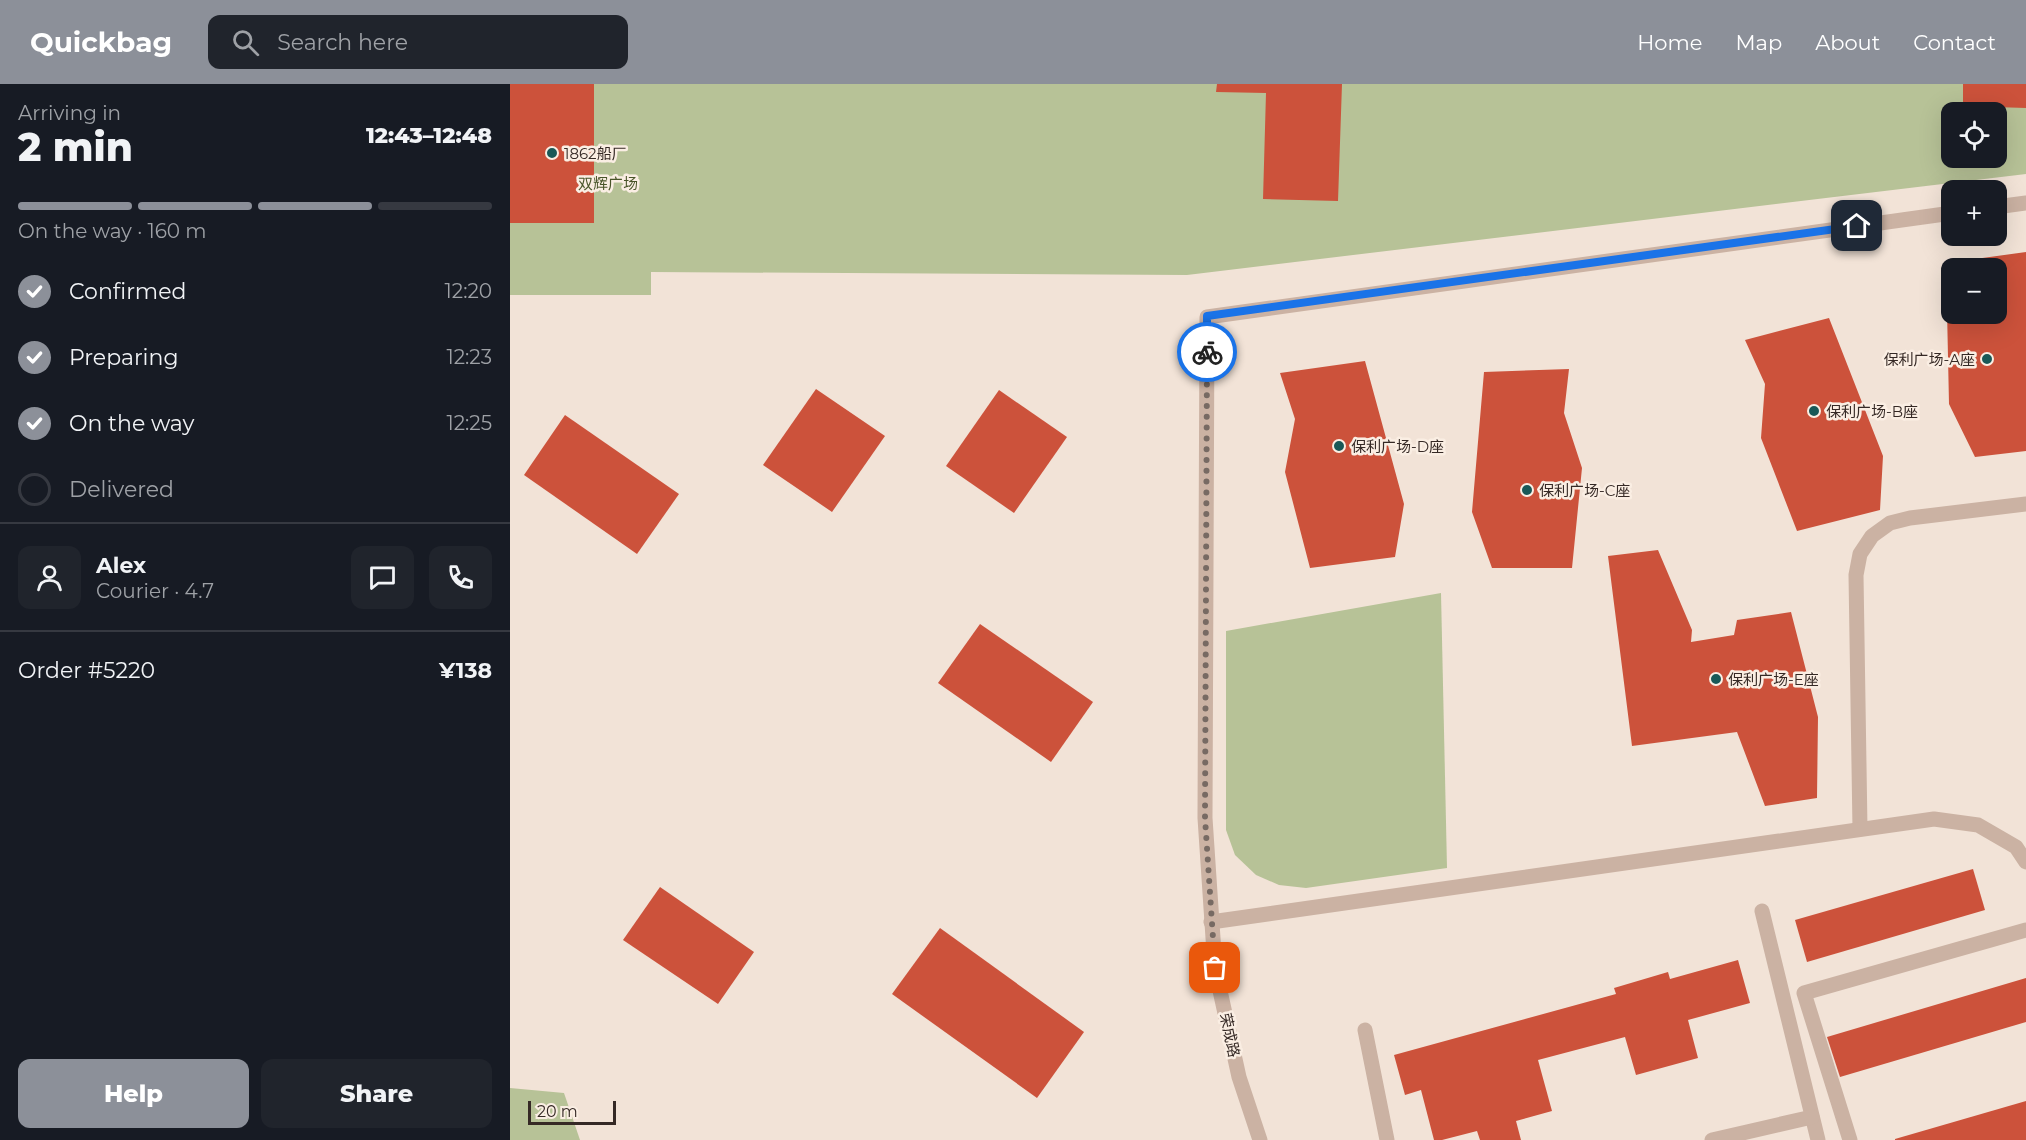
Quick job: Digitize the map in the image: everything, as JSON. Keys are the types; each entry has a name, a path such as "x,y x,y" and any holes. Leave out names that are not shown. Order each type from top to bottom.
{"street":[{"path":"2007,206 2026,203"},
{"name":"荣成路","path":"1260,1140 1239,1077 1215,968 1211,922 1205,818 1207,316 1941,215"},
{"path":"1860,829 1856,575 1860,554 1872,536 1890,523 1910,518 2026,504"},
{"path":"1211,922 1934,819 1978,825 2016,848 2026,862"},
{"path":"1762,911 1818,1140"},
{"path":"1850,1140 1804,993 2026,930"},
{"path":"1365,1030 1387,1140"},
{"path":"1712,1140 1812,1117"}],"green space":[{"name":"双辉广场","path":"510,84 2026,84 2026,174 1976,180 1941,180 1941,184 1187,275 651,272 651,295 510,295"},
{"path":"1441,593 1447,868 1306,888 1279,885 1256,875 1235,855 1226,830 1226,631"},
{"path":"510,1088 564,1093 580,1140 510,1140"}],"building":[{"name":"1862船厂","path":"510,84 594,84 594,223 510,223"},
{"path":"1217,84 1342,84 1338,201 1263,199 1266,93 1216,92"},
{"path":"1963,84 2026,84 2026,108 2007,107 2007,102 1963,102"},
{"name":"保利广场-A座","path":"2026,252 2026,451 1975,457 1949,404 1947,324 2007,324 2007,258 1982,258"},
{"name":"保利广场-B座","path":"1829,318 1883,456 1880,510 1797,531 1761,438 1765,384 1745,340"},
{"name":"保利广场-D座","path":"1365,361 1404,504 1395,557 1310,568 1285,472 1295,419 1280,373"},
{"name":"保利广场-C座","path":"1569,369 1564,413 1582,468 1572,568 1492,568 1472,512 1484,372"},
{"path":"816,389 885,436 832,512 763,465"},
{"path":"999,390 1067,437 1014,513 946,466"},
{"path":"565,415 679,494 637,554 524,475"},
{"name":"保利广场-E座","path":"1658,550 1692,630 1691,642 1734,635 1737,620 1791,612 1818,717 1817,798 1765,806 1737,732 1632,746 1608,556"},
{"path":"980,624 1093,702 1051,762 938,683"},
{"path":"1973,869 1985,910 1807,962 1795,920"},
{"path":"660,887 754,952 718,1004 623,940"},
{"path":"940,928 1084,1032 1037,1098 892,994"},
{"path":"1738,960 1750,1003 1688,1020 1698,1058 1636,1075 1625,1037 1538,1060 1552,1111 1516,1121 1521,1140 1480,1140 1477,1131 1434,1140 1421,1090 1405,1095 1394,1055 1616,994 1614,988 1668,972 1670,979"},
{"path":"2026,978 2026,1022 1840,1077 1827,1037"},
{"path":"2026,1101 2026,1140 1895,1140 1895,1139"}],"way so far":[{"path":"1207,352 1205,818 1215,968"}],"place":[{"name":"1862船厂","path":"552,153"},
{"name":"保利广场-A座","path":"1987,359"},
{"name":"保利广场-B座","path":"1814,411"},
{"name":"保利广场-D座","path":"1339,446"},
{"name":"保利广场-C座","path":"1527,490"},
{"name":"保利广场-E座","path":"1716,679"}],"route":[{"path":"1207,352 1207,316 1857,226"}]}
